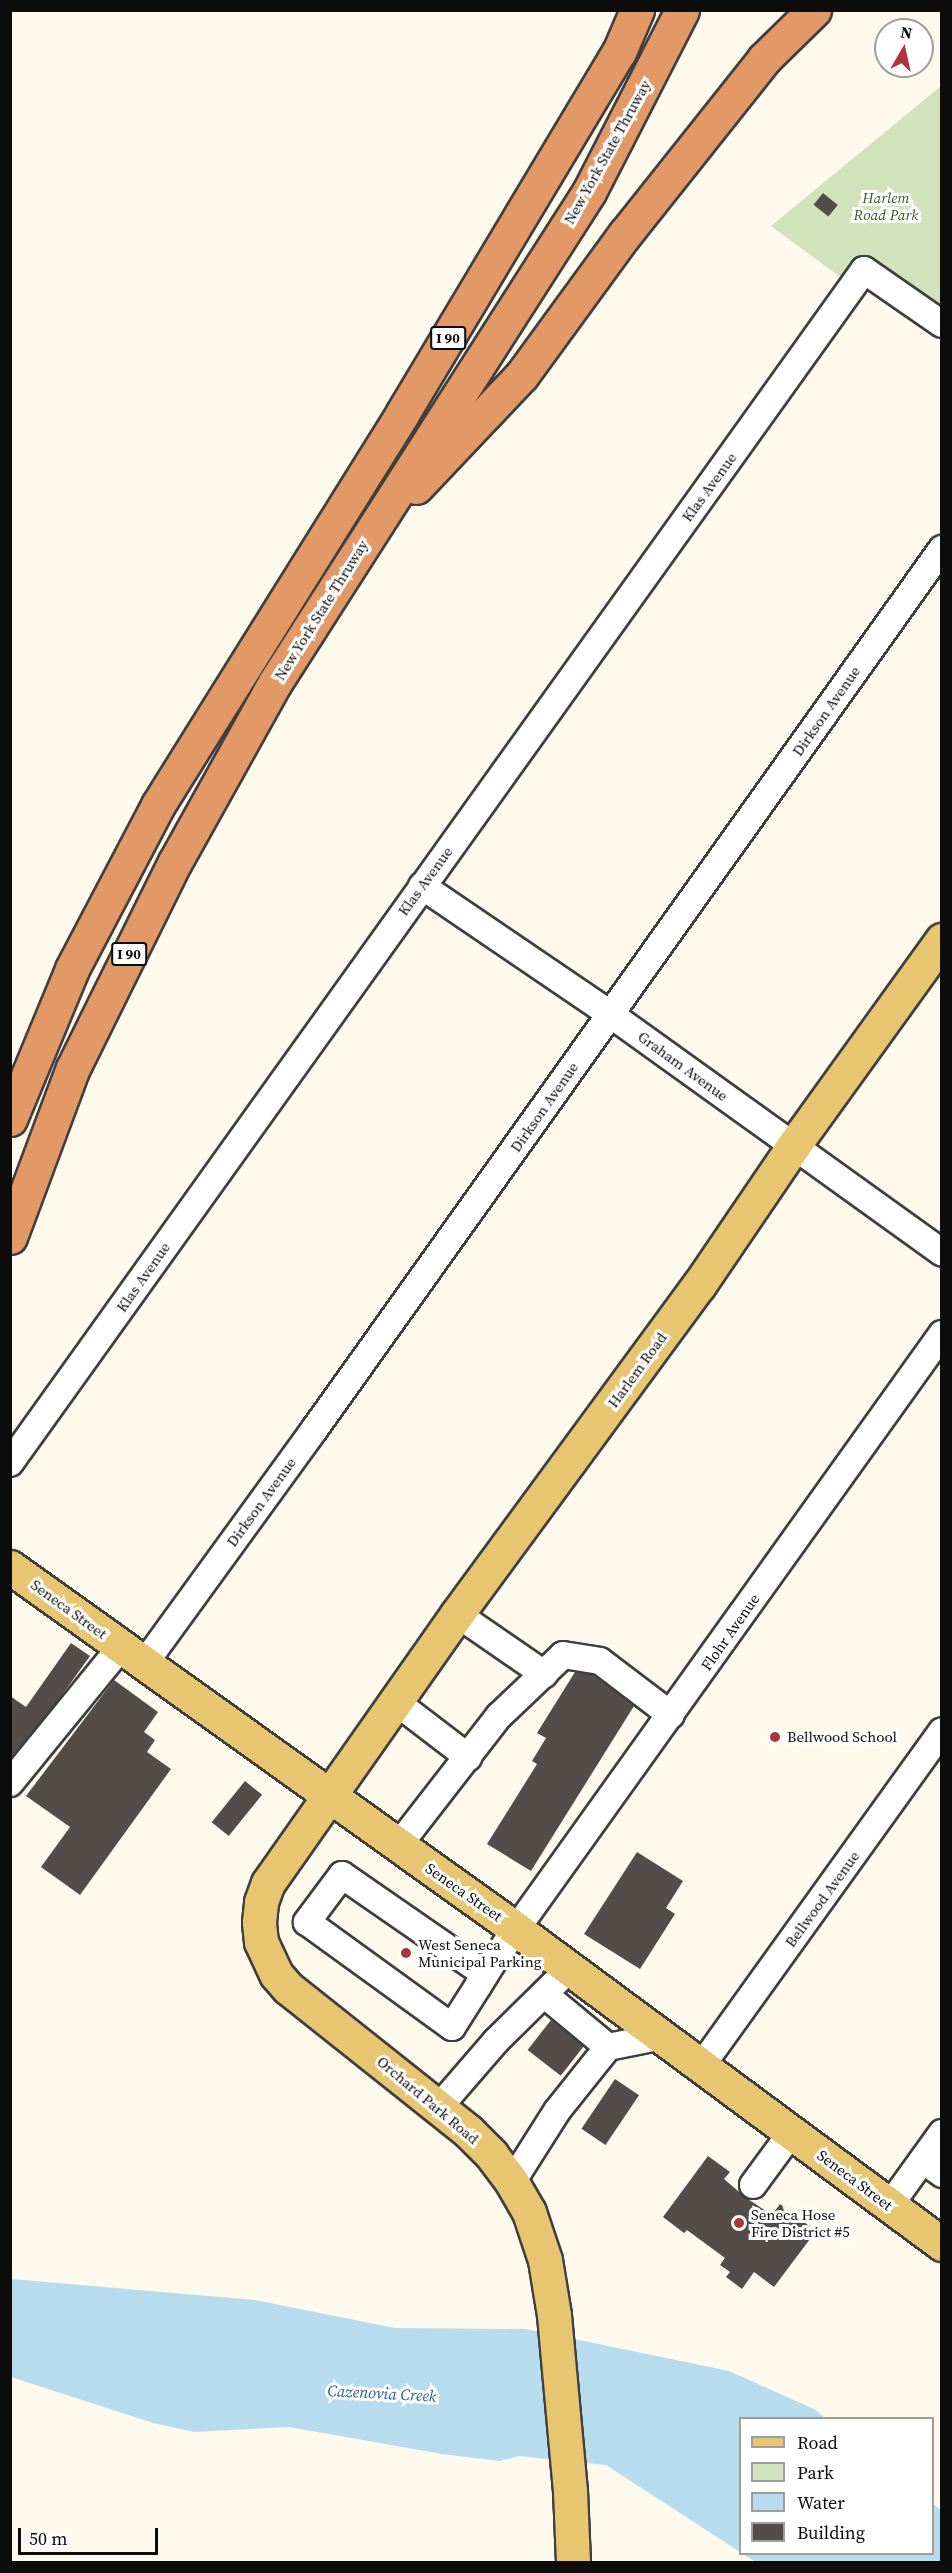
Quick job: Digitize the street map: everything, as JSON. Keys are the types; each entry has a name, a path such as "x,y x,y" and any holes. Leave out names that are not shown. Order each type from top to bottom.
{"highway":[{"name":"I 90","path":"10,1119 72,969 158,805 402,414 619,52 637,10"},
{"name":"New York State Thruway","path":"10,1237 73,1068 175,862 274,684 589,192 682,10"},
{"path":"362,545 522,375 625,234 764,58 814,10"}],"main road":[{"name":"Harlem Road","path":"328,1797 457,1614 692,1294 794,1145 942,940"},
{"name":"Seneca Street","path":"10,1568 570,1968 942,2244"},
{"name":"Orchard Park Road","path":"328,1797 268,1883 261,1902 259,1922 261,1942 267,1959 288,1988 439,2107 492,2155 512,2182 529,2212 541,2244 554,2315 570,2491 573,2562"}],"street":[{"name":"Klas Avenue","path":"10,1463 864,270 942,324"},
{"name":"Dirkson Avenue","path":"10,1783 132,1655 610,1014 942,549"},
{"name":"Graham Avenue","path":"422,886 610,1014 942,1253"},
{"name":"Flohr Avenue","path":"485,1974 342,1875 307,1922 452,2026 516,1929 942,1334"},
{"path":"457,1614 544,1674"},
{"path":"398,1846 500,1716 563,1655 600,1661 671,1715"},
{"path":"396,1702 468,1757"},
{"name":"Bellwood Avenue","path":"702,2065 942,1731"},
{"path":"439,2107 496,2041 570,1968"},
{"path":"544,1994 608,2047"},
{"path":"512,2182 557,2111 608,2047 663,2036"},
{"path":"753,2185 792,2132"},
{"path":"890,2205 932,2167 942,2133"}],"green space":[{"name":"Harlem Road Park","path":"941,86 941,313 857,256 843,279 771,226"}],"water":[{"name":"Cazenovia Creek","path":"11,2279 255,2300 395,2328 526,2329 729,2371 814,2409 824,2417 739,2417 739,2551 606,2465 519,2456 500,2461 442,2454 289,2427 194,2432 153,2423 11,2377"},
{"path":"934,2505 941,2510 941,2562 756,2562 744,2555 934,2555"}],"building":[{"path":"823,193 838,205 828,217 814,205"},
{"path":"71,1643 90,1656 59,1699 10,1759 10,1696 26,1707"},
{"path":"575,1672 594,1675 634,1706 531,1871 487,1844 537,1764 532,1761 546,1738 537,1733"},
{"path":"114,1680 158,1712 144,1732 155,1740 147,1752 171,1769 80,1895 41,1867 70,1827 26,1796"},
{"path":"245,1781 262,1795 229,1836 212,1822"},
{"path":"637,1852 683,1881 666,1908 675,1914 640,1969 584,1934"},
{"path":"551,2020 584,2046 561,2076 528,2050"},
{"path":"615,2079 639,2095 605,2145 581,2129"},
{"name":"Seneca Hose Fire District #5","path":"708,2156 730,2172 724,2179 745,2197 772,2215 780,2204 816,2231 774,2287 754,2272 742,2289 726,2277 730,2272 720,2265 725,2258 687,2230 684,2233 663,2217"}],"place":[{"name":"Bellwood School","path":"775,1737"},
{"name":"West Seneca Municipal Parking","path":"406,1953"},
{"name":"Seneca Hose Fire District #5","path":"739,2223"}]}
